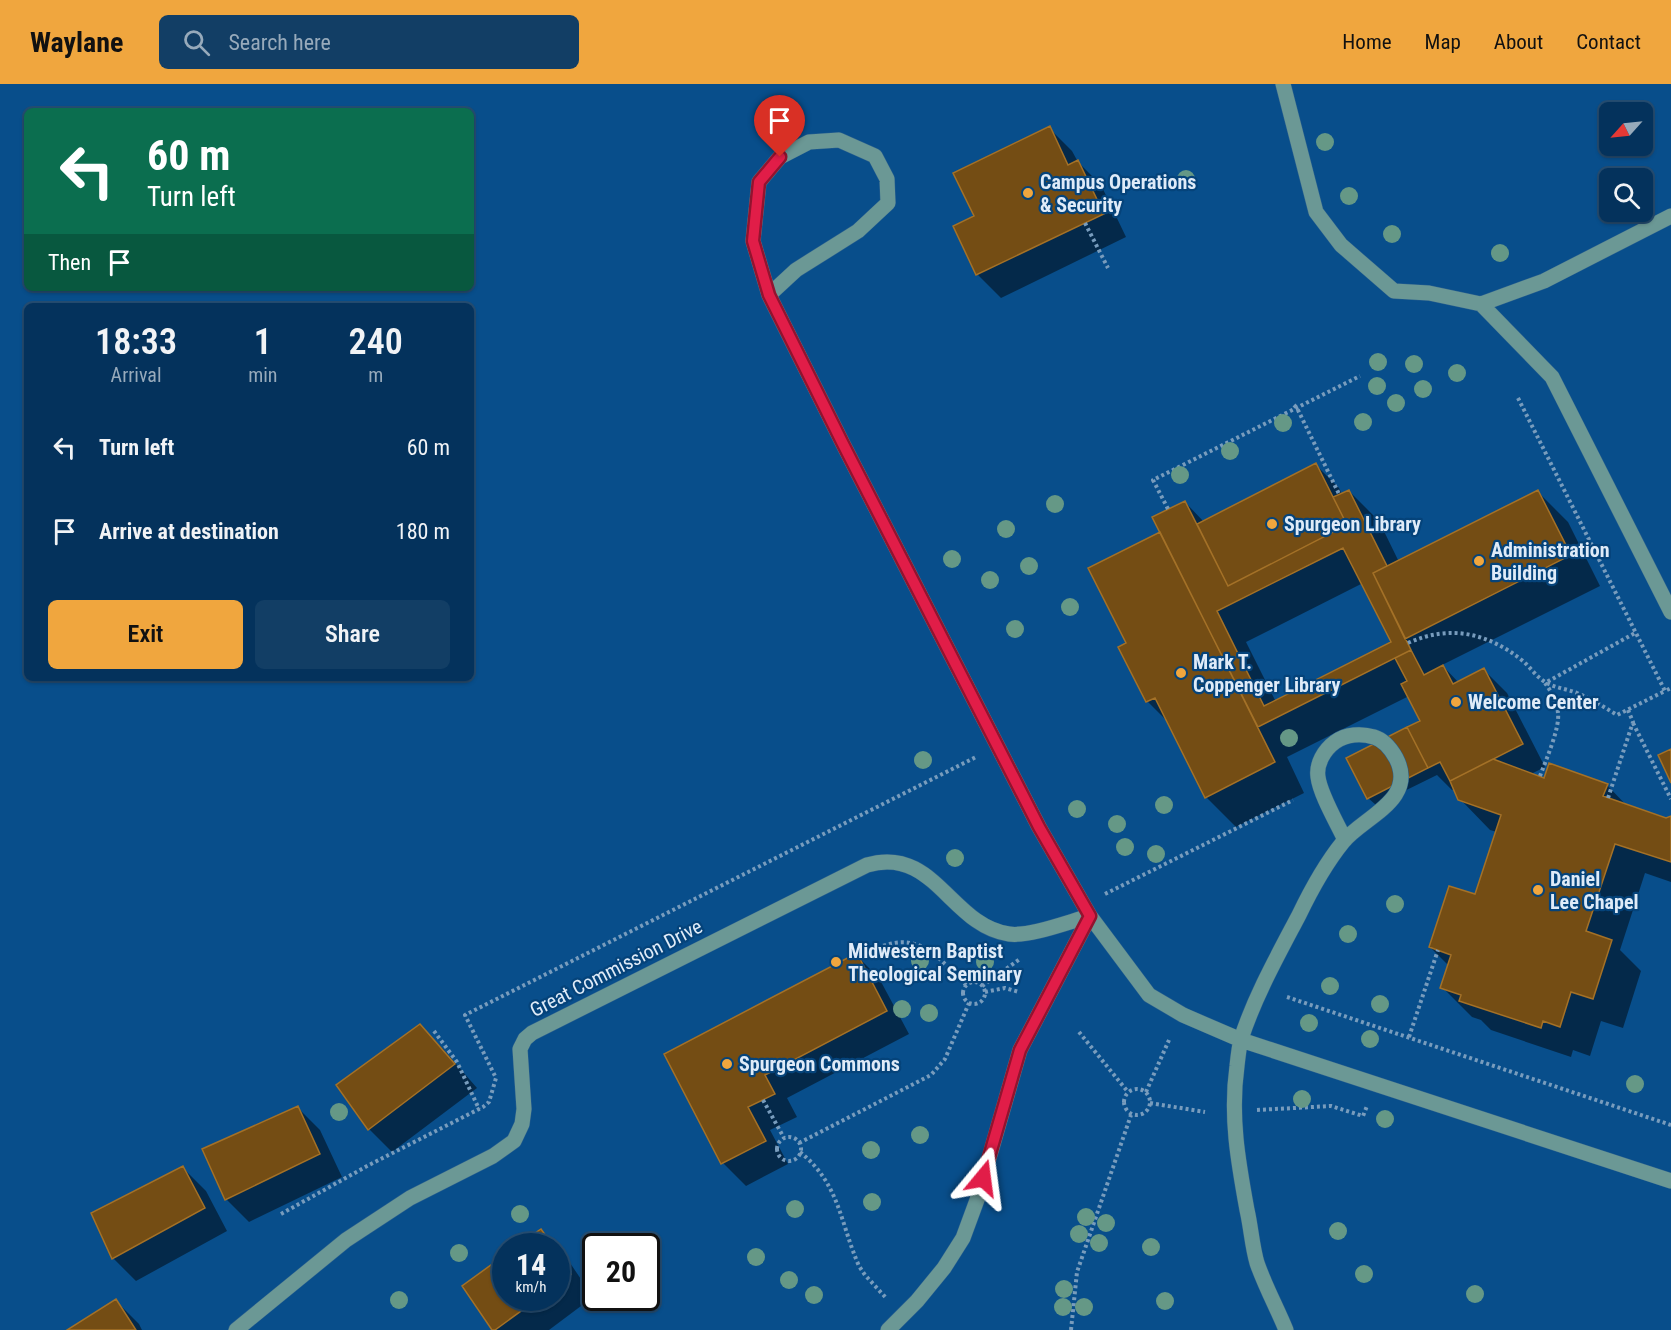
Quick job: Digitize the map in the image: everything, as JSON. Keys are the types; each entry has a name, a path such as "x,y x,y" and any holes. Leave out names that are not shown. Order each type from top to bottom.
{"street":[{"path":"1283,84 1316,212 1341,245 1394,291 1429,293 1481,304 1544,281 1671,216"},
{"path":"769,295 796,270 858,231 888,203 887,179 875,156 839,140 809,142 780,157 759,182 753,241 769,295 1039,827 1090,916 1149,995 1183,1015 1241,1040 1671,1181"},
{"path":"1481,304 1552,377 1669,610"},
{"path":"1286,1330 1257,1263 1236,1147 1234,1095 1241,1040 1261,990 1305,903 1345,840 1389,804 1396,795 1402,773 1397,760 1383,741 1374,737 1350,735 1340,739 1329,747 1321,758 1318,768 1321,787 1345,840"},
{"name":"Great Commission Drive","path":"236,1330 346,1240 410,1198 493,1156 514,1141 522,1124 524,1109 520,1049 525,1039 532,1033 867,865 890,861 916,869 930,878 979,923 995,931 1011,934 1028,933 1090,916"},
{"path":"888,1330 938,1276 963,1239 977,1200 1020,1050 1090,916"}],"path":[{"path":"1085,223 1108,268"},
{"path":"1168,509 1153,480 1296,406 1360,376"},
{"path":"1518,398 1665,692"},
{"path":"1296,406 1339,494"},
{"path":"1408,643 1451,633 1484,638 1506,649 1545,682 1556,702 1558,724 1540,776"},
{"path":"1545,682 1635,633"},
{"path":"1545,682 1590,699 1617,716 1671,688"},
{"path":"1628,710 1671,799"},
{"path":"1608,798 1633,722"},
{"path":"1104,895 1293,800"},
{"path":"861,956 884,945 904,942 916,944 938,956 966,985"},
{"path":"1408,1037 1438,950"},
{"path":"982,986 1020,959"},
{"path":"972,982 978,983 985,992 980,1002 969,1003 963,994 963,988 972,982"},
{"path":"985,992 1005,988 1019,992"},
{"path":"1287,997 1671,1125"},
{"path":"799,1143 931,1075 945,1059 969,1003"},
{"path":"434,1031 456,1062 479,1109"},
{"path":"1079,1032 1128,1092"},
{"path":"1146,1092 1169,1040"},
{"path":"1137,1089 1146,1092 1149,1107 1140,1116 1131,1115 1124,1104 1128,1092 1137,1089"},
{"path":"763,1100 784,1138"},
{"path":"1150,1103 1205,1112"},
{"path":"1255,1110 1331,1106 1363,1116 1368,1106"},
{"path":"1071,1330 1077,1272 1131,1115"},
{"path":"789,1137 799,1143 800,1152 794,1160 782,1159 778,1154 779,1142 784,1138 789,1137"},
{"path":"800,1152 809,1159 828,1184 837,1202 859,1266 889,1302"}],"shaded area":[{"name":"Midwestern Baptist Theological Seminary","path":"0,84 1671,84 1671,1330 0,1330"}],"building":[{"name":"Campus Operations & Security","path":"1050,126 1068,165 1078,160 1104,214 976,275 953,226 974,216 953,173"},
{"name":"Spurgeon Library","path":"1316,463 1347,525 1228,586 1197,524"},
{"path":"1349,490 1387,566 1373,573 1411,650 1258,727 1152,517 1185,501 1228,586 1347,525 1333,497","holes":["1343,548 1391,642 1264,706 1217,611"]},
{"name":"Administration Building","path":"1538,490 1571,555 1405,639 1373,573"},
{"name":"Mark T. Coppenger Library","path":"1160,532 1275,762 1205,798 1155,698 1146,702 1118,647 1126,643 1088,568"},
{"name":"Welcome Center","path":"1411,650 1424,675 1443,665 1453,684 1484,668 1523,744 1450,781 1440,762 1428,768 1407,727 1420,721 1401,684 1407,681 1395,658"},
{"path":"1407,727 1428,768 1367,799 1346,758"},
{"path":"1671,749 1671,783 1658,755"},
{"name":"Daniel Lee Chapel","path":"1493,759 1544,778 1549,763 1608,784 1603,796 1666,818 1671,816 1671,862 1615,844 1586,931 1612,940 1593,999 1571,992 1560,1027 1543,1021 1541,1028 1459,1001 1461,995 1440,988 1451,955 1429,947 1449,886 1475,894 1501,815 1458,800 1450,781"},
{"name":"Spurgeon Commons","path":"857,953 887,1011 765,1075 775,1094 748,1107 766,1141 721,1164 664,1054"},
{"path":"420,1024 455,1064 368,1130 336,1085"},
{"path":"298,1106 320,1154 225,1200 202,1149"},
{"path":"183,1166 205,1208 112,1259 91,1213"},
{"path":"492,1264 492,1311 521,1311 492,1330 462,1286"},
{"path":"116,1299 136,1330 67,1330"}],"place":[{"name":"Campus Operations & Security","path":"1028,193"},
{"name":"Spurgeon Library","path":"1272,524"},
{"name":"Administration Building","path":"1479,561"},
{"name":"Mark T. Coppenger Library","path":"1181,673"},
{"name":"Welcome Center","path":"1456,702"},
{"name":"Daniel Lee Chapel","path":"1538,890"},
{"name":"Midwestern Baptist Theological Seminary","path":"836,962"},
{"name":"Spurgeon Commons","path":"727,1064"}],"route":[{"path":"780,157 759,182 753,241 769,295 1039,827 1090,916 1020,1050 983,1178"}]}
